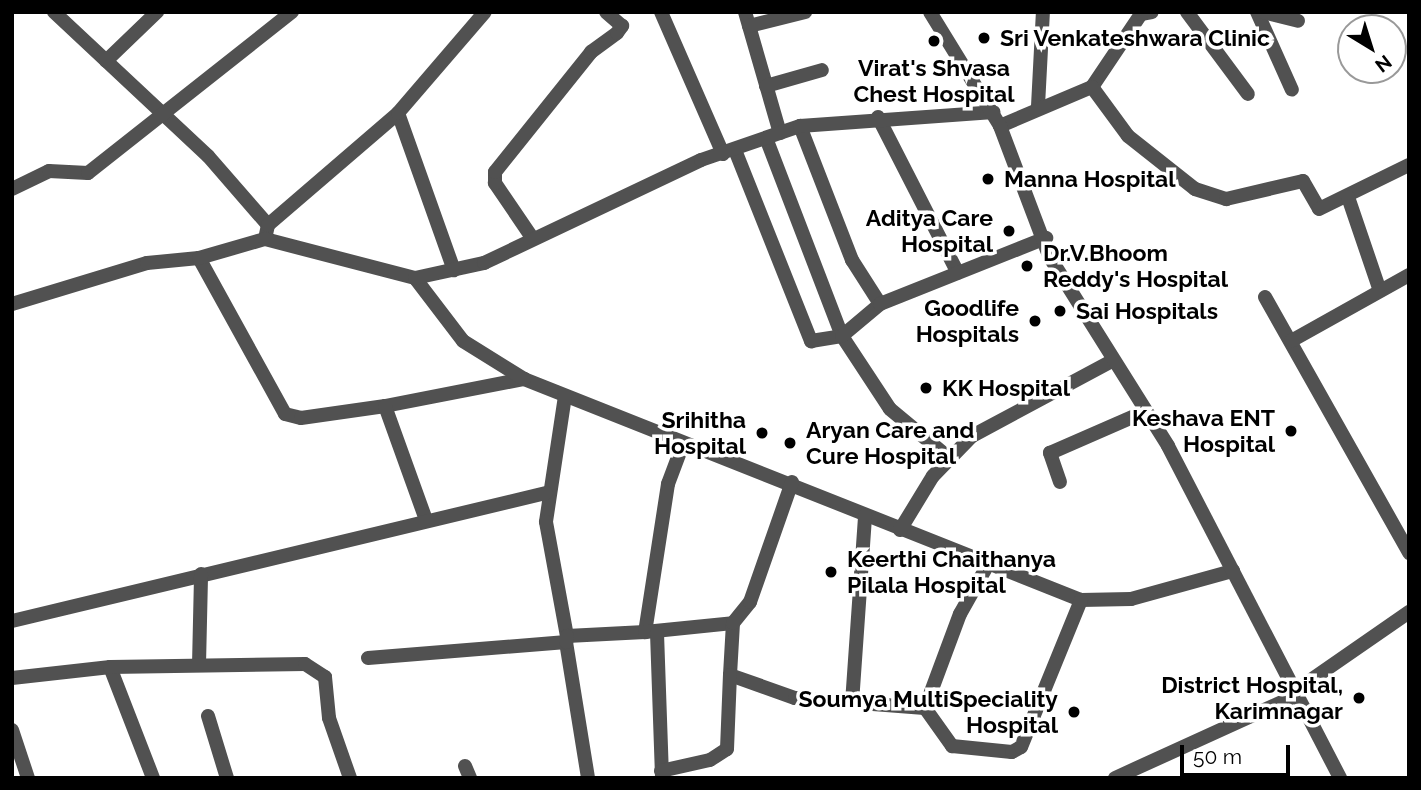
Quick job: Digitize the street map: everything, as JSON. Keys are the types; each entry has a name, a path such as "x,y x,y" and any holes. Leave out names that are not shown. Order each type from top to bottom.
{"street":[{"path":"54,12 167,116 266,232 415,278 454,271 729,152 800,126 878,117 993,112"},
{"path":"106,61 157,12"},
{"path":"12,189 49,170 88,173 167,116 292,12"},
{"path":"12,304 147,263 199,258 266,232 398,113 485,12"},
{"path":"661,12 729,152 811,341 842,336 880,304 1046,238"},
{"path":"805,12 747,19 765,86 773,136 842,336 890,409 948,457"},
{"path":"930,12 1000,126 1046,238 1049,256 1112,361 1146,411 1233,571 1340,778"},
{"path":"1038,106 1043,12"},
{"path":"1187,12 1248,94"},
{"path":"1257,12 1292,90"},
{"path":"1263,12 1298,20"},
{"path":"533,239 495,183 495,172 591,52 617,33 622,26 609,13"},
{"path":"1000,126 1038,106 1092,87 1141,13"},
{"path":"765,86 822,70"},
{"path":"1092,87 1128,136 1195,189 1226,199 1295,180 1303,181 1319,209 1409,165"},
{"path":"398,113 454,271"},
{"path":"878,117 958,273"},
{"path":"800,126 852,260 880,304"},
{"path":"1348,197 1380,291"},
{"path":"199,258 285,414 301,418 385,406 524,379"},
{"path":"1291,341 1409,275"},
{"path":"415,278 463,341 524,379 682,444 792,482 987,566 1081,600 1131,599 1233,571"},
{"path":"1265,296 1409,553"},
{"path":"900,530 948,457 972,436 1112,361"},
{"path":"565,396 547,493 588,778"},
{"path":"385,406 426,520"},
{"path":"1060,482 1050,453 1146,411"},
{"path":"682,444 668,485 651,633 662,774 710,760 727,748 733,623 750,602 792,482"},
{"path":"12,621 547,493"},
{"path":"852,703 865,515"},
{"path":"925,708 960,614 987,566"},
{"path":"199,665 201,574"},
{"path":"925,708 952,746 1012,752 1021,747 1081,600"},
{"path":"1115,778 1296,693 1409,612"},
{"path":"368,658 651,633 733,623"},
{"path":"12,678 110,667 199,665 317,669 325,677 330,718 350,778"},
{"path":"110,667 153,778"},
{"path":"730,675 795,698 925,708"},
{"path":"208,716 227,778"},
{"path":"12,730 28,778"}],"place":[{"name":"Sri Venkateshwara Clinic","path":"984,38"},
{"name":"Virat's Shvasa Chest Hospital","path":"934,41"},
{"name":"Manna Hospital","path":"988,179"},
{"name":"Aditya Care Hospital","path":"1009,231"},
{"name":"Dr.V.Bhoom Reddy's Hospital","path":"1027,266"},
{"name":"Sai Hospitals","path":"1060,311"},
{"name":"Goodlife Hospitals","path":"1035,321"},
{"name":"KK Hospital","path":"926,388"},
{"name":"Keshava ENT Hospital","path":"1291,431"},
{"name":"Srihitha Hospital","path":"762,433"},
{"name":"Aryan Care and Cure Hospital","path":"790,443"},
{"name":"Keerthi Chaithanya Pilala Hospital","path":"831,572"},
{"name":"District Hospital, Karimnagar","path":"1359,698"},
{"name":"Soumya MultiSpeciality Hospital","path":"1074,712"}]}
